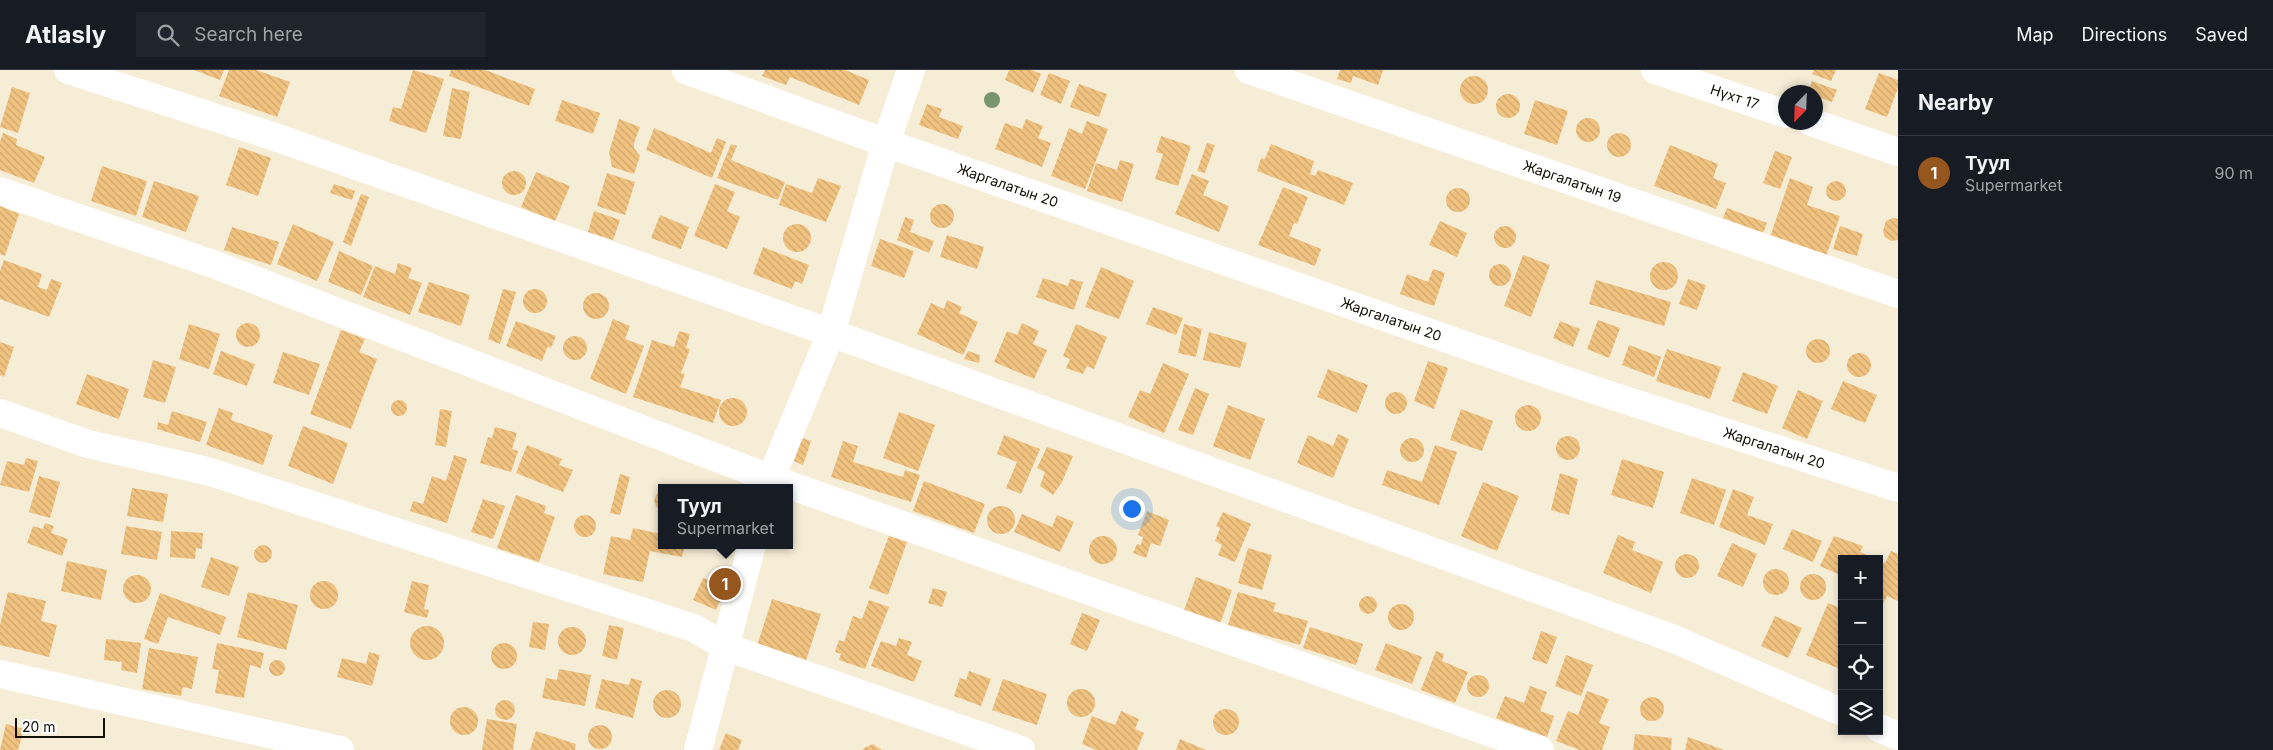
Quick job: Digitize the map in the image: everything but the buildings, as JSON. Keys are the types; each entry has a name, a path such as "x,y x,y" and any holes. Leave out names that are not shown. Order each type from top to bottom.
{"street":[{"path":"68,70 272,136 831,333 1674,639 1838,710"},
{"name":"Жаргалатын 20","path":"686,70 886,143 1588,388 1898,488"},
{"path":"0,191 213,264 768,483 831,333 886,143 912,70"},
{"name":"Жаргалатын 19","path":"1248,70 1898,294"},
{"name":"Нүхт 17","path":"1655,70 1778,111"},
{"path":"1823,126 1898,152"},
{"path":"0,413 88,444 207,471 694,628 726,647 1021,750"},
{"path":"793,492 1540,750"},
{"path":"698,750 751,549"},
{"path":"0,674 340,750"},
{"path":"1883,730 1898,736"}],"place":[{"name":"Туул","path":"725,584"}]}
